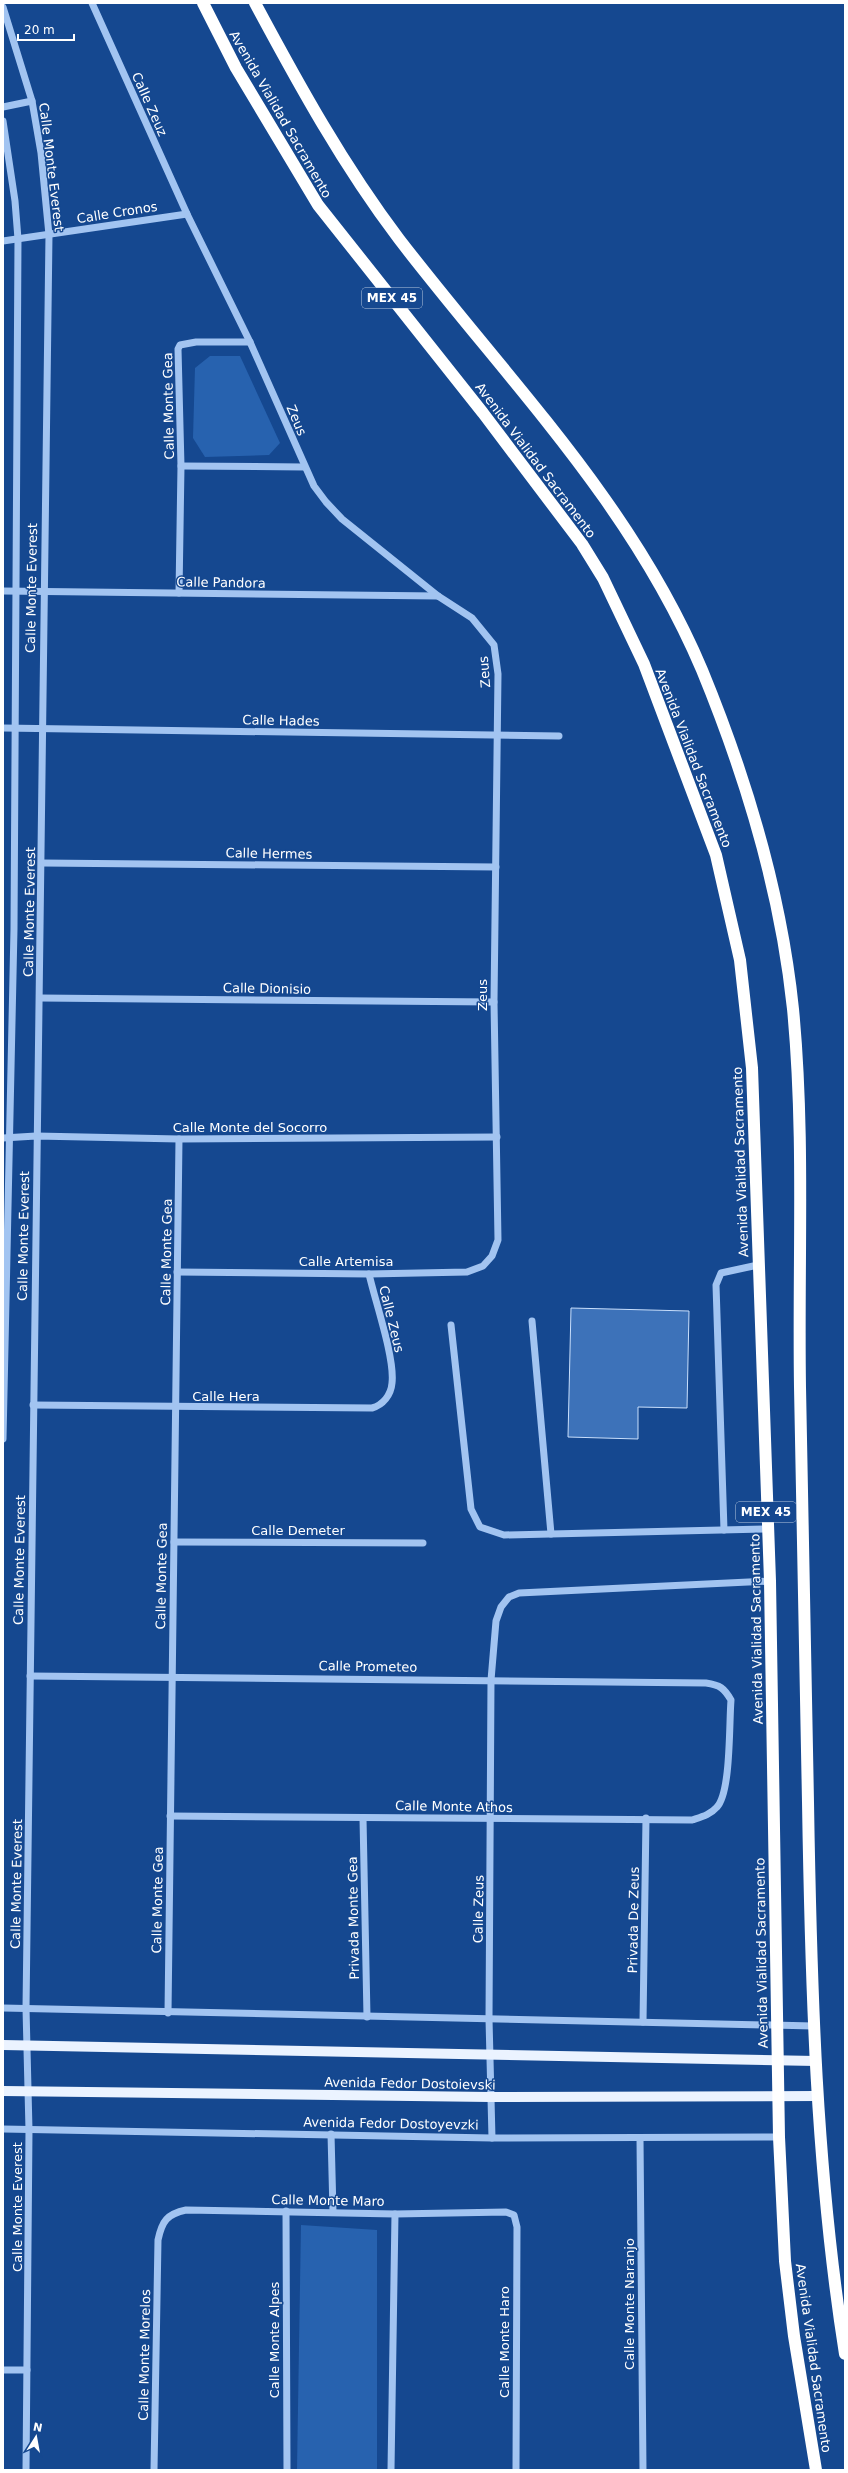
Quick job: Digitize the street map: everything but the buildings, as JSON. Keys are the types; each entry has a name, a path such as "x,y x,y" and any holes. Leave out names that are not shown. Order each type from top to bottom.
{"highway":[{"name":"Avenida Vialidad Sacramento","path":"203,3 236,68 311,194 558,509 603,578 644,664 705,822 716,855 735,933 752,1068 767,1529 770,1580 777,2096 785,2261 794,2336 816,2470"},
{"name":"MEX 45","path":"255,3 331,140 399,238 553,427 611,505 645,559 674,610 701,668 729,740 761,841 788,970 793,1014 798,1121 799,1302 813,2026 832,2271 845,2354"}],"main road":[{"path":"3,2046 490,2053 816,2061"},
{"name":"Avenida Fedor Dostoievski","path":"3,2091 28,2090 490,2097 818,2096"}],"street":[{"name":"Calle Zeuz","path":"92,3 187,214"},
{"name":"Calle Monte Everest","path":"3,7 32,101 41,154 49,235 41,728 42,863 36,1136 26,2008 29,2130 26,2470"},
{"path":"3,108 32,101"},
{"name":"Calle Monte Everest","path":"3,120 15,201 18,239 13,727 14,929 5,1138 3,1439"},
{"name":"Calle Cronos","path":"3,241 187,214"},
{"name":"Zeus","path":"187,214 250,342 304,467 326,502 342,519 438,596 472,618 494,645 498,674 494,1002 498,1240"},
{"name":"Calle Monte Gea","path":"179,593 181,466 179,346 196,342 250,342"},
{"name":"Calle Monte Gea","path":"181,466 304,467"},
{"name":"Calle Pandora","path":"3,591 43,590 438,596"},
{"name":"Calle Hades","path":"3,728 559,736"},
{"name":"Calle Hermes","path":"42,863 496,867"},
{"name":"Calle Dionisio","path":"40,998 494,1002"},
{"name":"Calle Monte del Socorro","path":"5,1138 36,1136 179,1139 497,1137"},
{"name":"Calle Monte Gea","path":"168,2013 179,1139"},
{"name":"Calle Artemisa","path":"177,1272 369,1274 467,1272 483,1266 492,1256 498,1240"},
{"path":"724,1530 716,1284 721,1273 758,1265"},
{"name":"Calle Zeus","path":"369,1274 392,1370"},
{"path":"532,1321 551,1534"},
{"path":"451,1325 471,1509 480,1527 504,1535 767,1529"},
{"name":"Calle Hera","path":"33,1405 372,1408 379,1406 389,1393 392,1370"},
{"name":"Calle Demeter","path":"174,1542 423,1543"},
{"name":"Calle Zeus","path":"492,2138 489,2019 491,1680 496,1621 501,1607 509,1597 519,1593 770,1580"},
{"name":"Calle Prometeo","path":"30,1676 172,1676 491,1680 706,1683 718,1685 724,1688 730,1700 725,1792"},
{"name":"Calle Monte Athos","path":"170,1816 491,1819 646,1818 692,1820 707,1815 717,1807 725,1792"},
{"name":"Privada Monte Gea","path":"363,1818 367,2017"},
{"name":"Privada De Zeus","path":"643,2022 646,1818"},
{"path":"3,2008 168,2013 813,2026"},
{"name":"Avenida Fedor Dostoyevzki","path":"3,2129 492,2138 779,2137"},
{"path":"331,2134 333,2212"},
{"name":"Calle Monte Naranjo","path":"640,2138 642,2470"},
{"name":"Calle Monte Maro","path":"158,2240 164,2221 172,2213 179,2212 286,2211 395,2214 506,2212 514,2215"},
{"name":"Calle Monte Alpes","path":"286,2211 286,2470"},
{"path":"391,2470 395,2214"},
{"name":"Calle Monte Haro","path":"514,2215 517,2227 516,2470"},
{"name":"Calle Monte Morelos","path":"154,2470 158,2240"},
{"path":"3,2370 27,2370"}],"shaded area":[{"path":"210,356 240,356 280,443 269,455 205,457 193,438 195,368"},
{"path":"301,2225 377,2230 377,2470 297,2470"}]}
